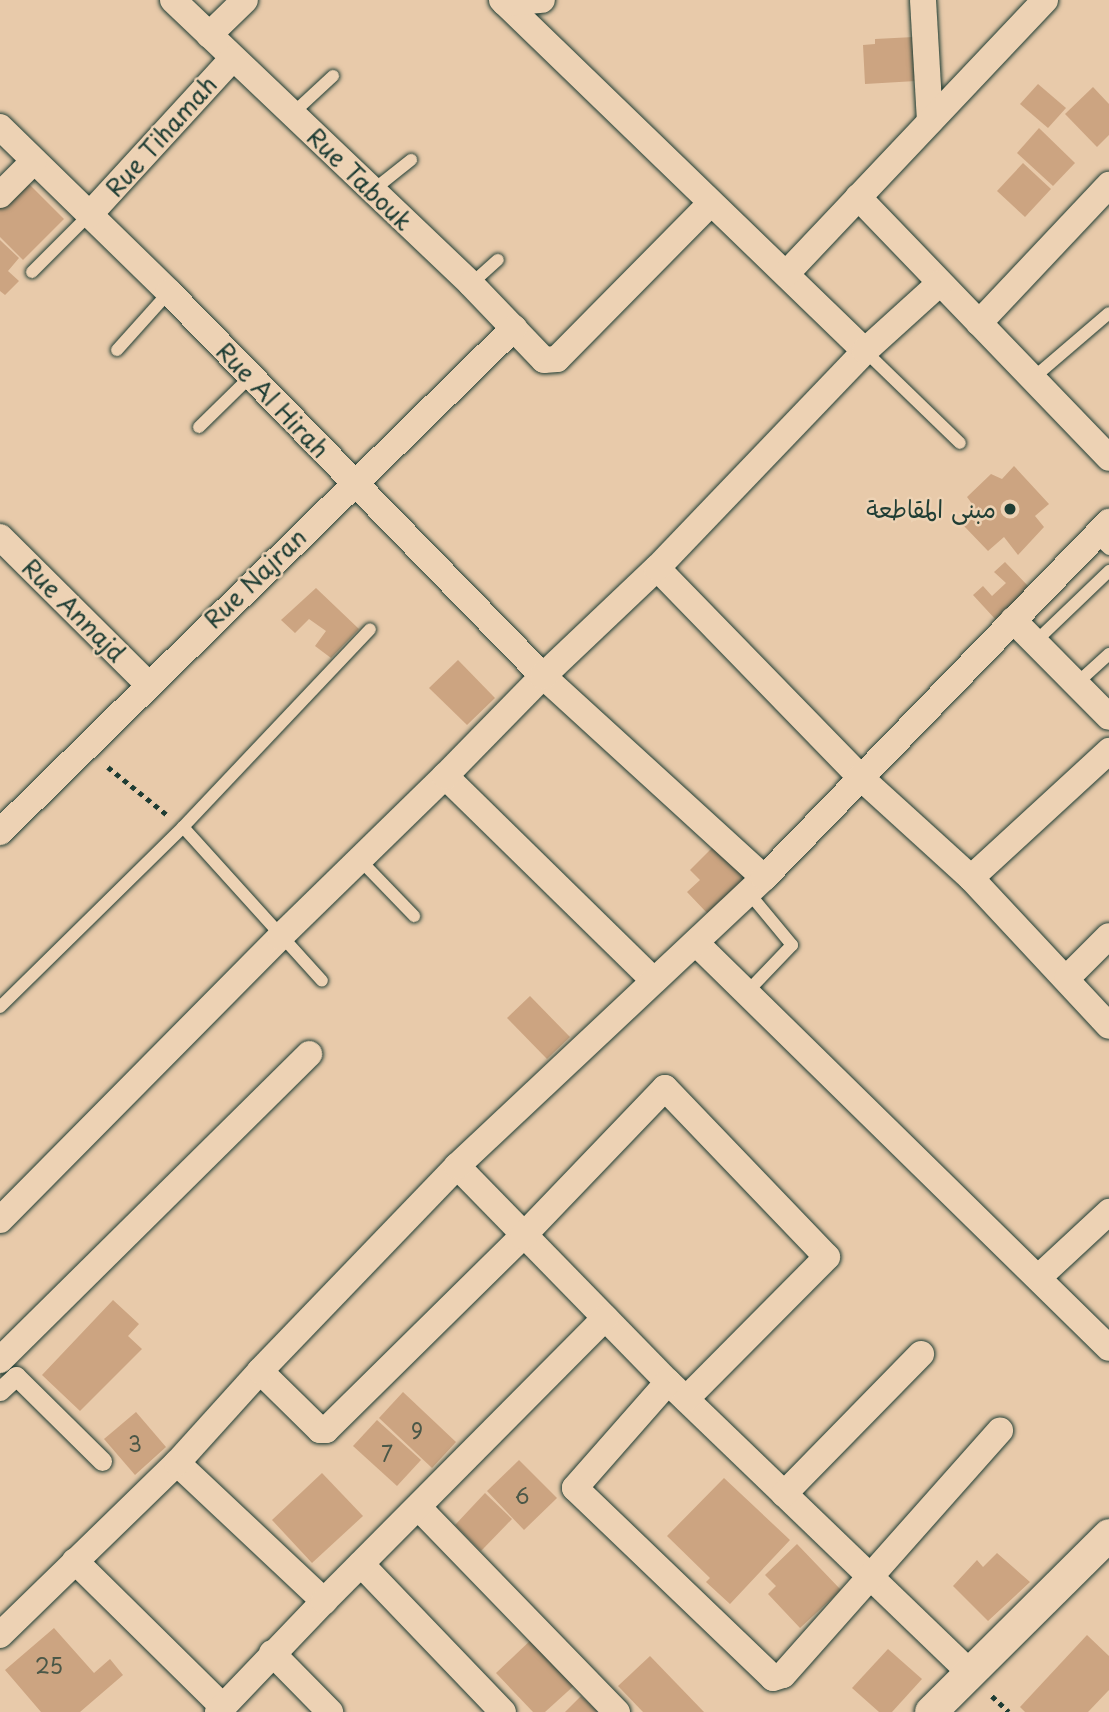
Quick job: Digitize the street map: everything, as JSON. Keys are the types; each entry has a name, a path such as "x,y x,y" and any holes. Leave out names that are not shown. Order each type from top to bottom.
{"street":[{"name":"Rue Tabouk","path":"173,0 471,284 544,360 557,359 710,204"},
{"path":"209,35 245,0"},
{"path":"503,2 542,0"},
{"path":"922,0 930,121"},
{"path":"786,274 1045,0"},
{"path":"503,2 865,351"},
{"name":"Rue Tihamah","path":"90,214 232,59"},
{"name":"Rue Al Hirah","path":"0,127 169,292 543,676 756,885"},
{"path":"0,195 34,161"},
{"path":"979,323 1109,185"},
{"path":"858,197 1032,379 1104,442"},
{"path":"0,1219 543,676 657,568 865,351 940,283"},
{"name":"Rue Najran","path":"0,832 514,328"},
{"path":"0,1635 177,1463 260,1371 457,1166 756,885 1013,620 1104,535"},
{"name":"Rue Annajd","path":"0,537 148,684"},
{"path":"657,568 860,777 971,878 1109,1026"},
{"path":"1013,620 1109,717"},
{"path":"971,878 1109,751"},
{"path":"445,776 653,980"},
{"path":"1067,978 1109,936"},
{"path":"696,943 748,990 1109,1348"},
{"path":"0,1360 309,1054"},
{"path":"260,1371 320,1430 326,1430 523,1236 663,1090 666,1090 827,1257 677,1391 575,1488 769,1677 783,1675 1000,1431"},
{"path":"457,1166 677,1391 970,1673"},
{"path":"1039,1277 1109,1212"},
{"path":"75,1561 221,1710 272,1653 606,1318"},
{"path":"784,1494 921,1354"},
{"path":"0,1391 16,1376 102,1461"},
{"path":"177,1463 324,1601"},
{"path":"418,1507 617,1712"},
{"path":"931,1712 1109,1536"},
{"path":"361,1564 503,1712"},
{"path":"272,1653 330,1712"}],"lane":[{"path":"292,115 333,76"},
{"path":"372,191 411,160"},
{"path":"32,272 90,214"},
{"path":"471,284 498,260"},
{"path":"117,350 169,292"},
{"path":"1032,379 1109,313"},
{"path":"865,351 960,443"},
{"path":"199,427 251,376"},
{"path":"1035,642 1109,571"},
{"path":"0,1007 183,827 370,629"},
{"path":"1076,684 1109,653"},
{"path":"183,827 280,937 323,981"},
{"path":"360,860 414,916"},
{"path":"748,990 792,945 756,885"}],"path":[{"path":"86,748 183,827"}],"building":[{"path":"914,37 916,81 865,84 863,45 875,44 875,39"},
{"path":"1038,84 1066,108 1048,128 1020,104"},
{"path":"1093,87 1109,104 1109,135 1097,147 1065,114"},
{"path":"1039,128 1075,163 1053,186 1017,153"},
{"path":"1023,163 1051,189 1025,217 997,191"},
{"path":"25,180 64,219 23,260 0,237 0,205"},
{"path":"0,240 19,258 8,271 19,281 5,295 0,291"},
{"name":"مبنى المقاطعة","path":"1014,466 1049,504 1035,516 1044,527 1018,555 1004,537 988,551 964,526 979,513 967,497 991,474 1002,479"},
{"path":"1005,562 1030,588 996,620 973,595 983,586 992,596 1006,583 994,572"},
{"path":"316,588 359,629 331,658 315,646 326,631 309,619 295,633 281,620"},
{"path":"458,660 495,698 467,725 429,688"},
{"path":"714,846 745,878 708,914 687,892 700,880 690,870"},
{"path":"530,996 570,1037 547,1059 507,1018"},
{"path":"113,1300 139,1324 128,1336 142,1349 80,1411 42,1375"},
{"path":"403,1392 456,1442 432,1468 379,1418"},
{"path":"136,1412 166,1447 135,1475 104,1439"},
{"path":"377,1420 421,1460 397,1486 353,1446"},
{"path":"519,1460 557,1498 524,1530 487,1491"},
{"path":"322,1473 363,1516 312,1563 272,1520"},
{"path":"724,1478 790,1540 730,1604 706,1582 710,1578 667,1536"},
{"path":"485,1493 512,1519 481,1551 455,1525"},
{"path":"797,1544 841,1590 800,1628 768,1594 776,1586 765,1575"},
{"path":"997,1553 1030,1582 988,1621 953,1586 977,1560 983,1567"},
{"path":"54,1628 94,1673 110,1659 123,1675 80,1712 41,1712 5,1670"},
{"path":"1087,1635 1109,1656 1109,1690 1088,1712 1025,1712 1020,1707"},
{"path":"534,1637 577,1683 545,1712 533,1712 496,1673"},
{"path":"888,1649 922,1679 892,1712 879,1712 852,1688"},
{"path":"650,1656 704,1712 643,1712 618,1686"},
{"path":"581,1696 598,1712 565,1712"}],"place":[{"name":"مبنى المقاطعة","path":"1010,509"}]}
